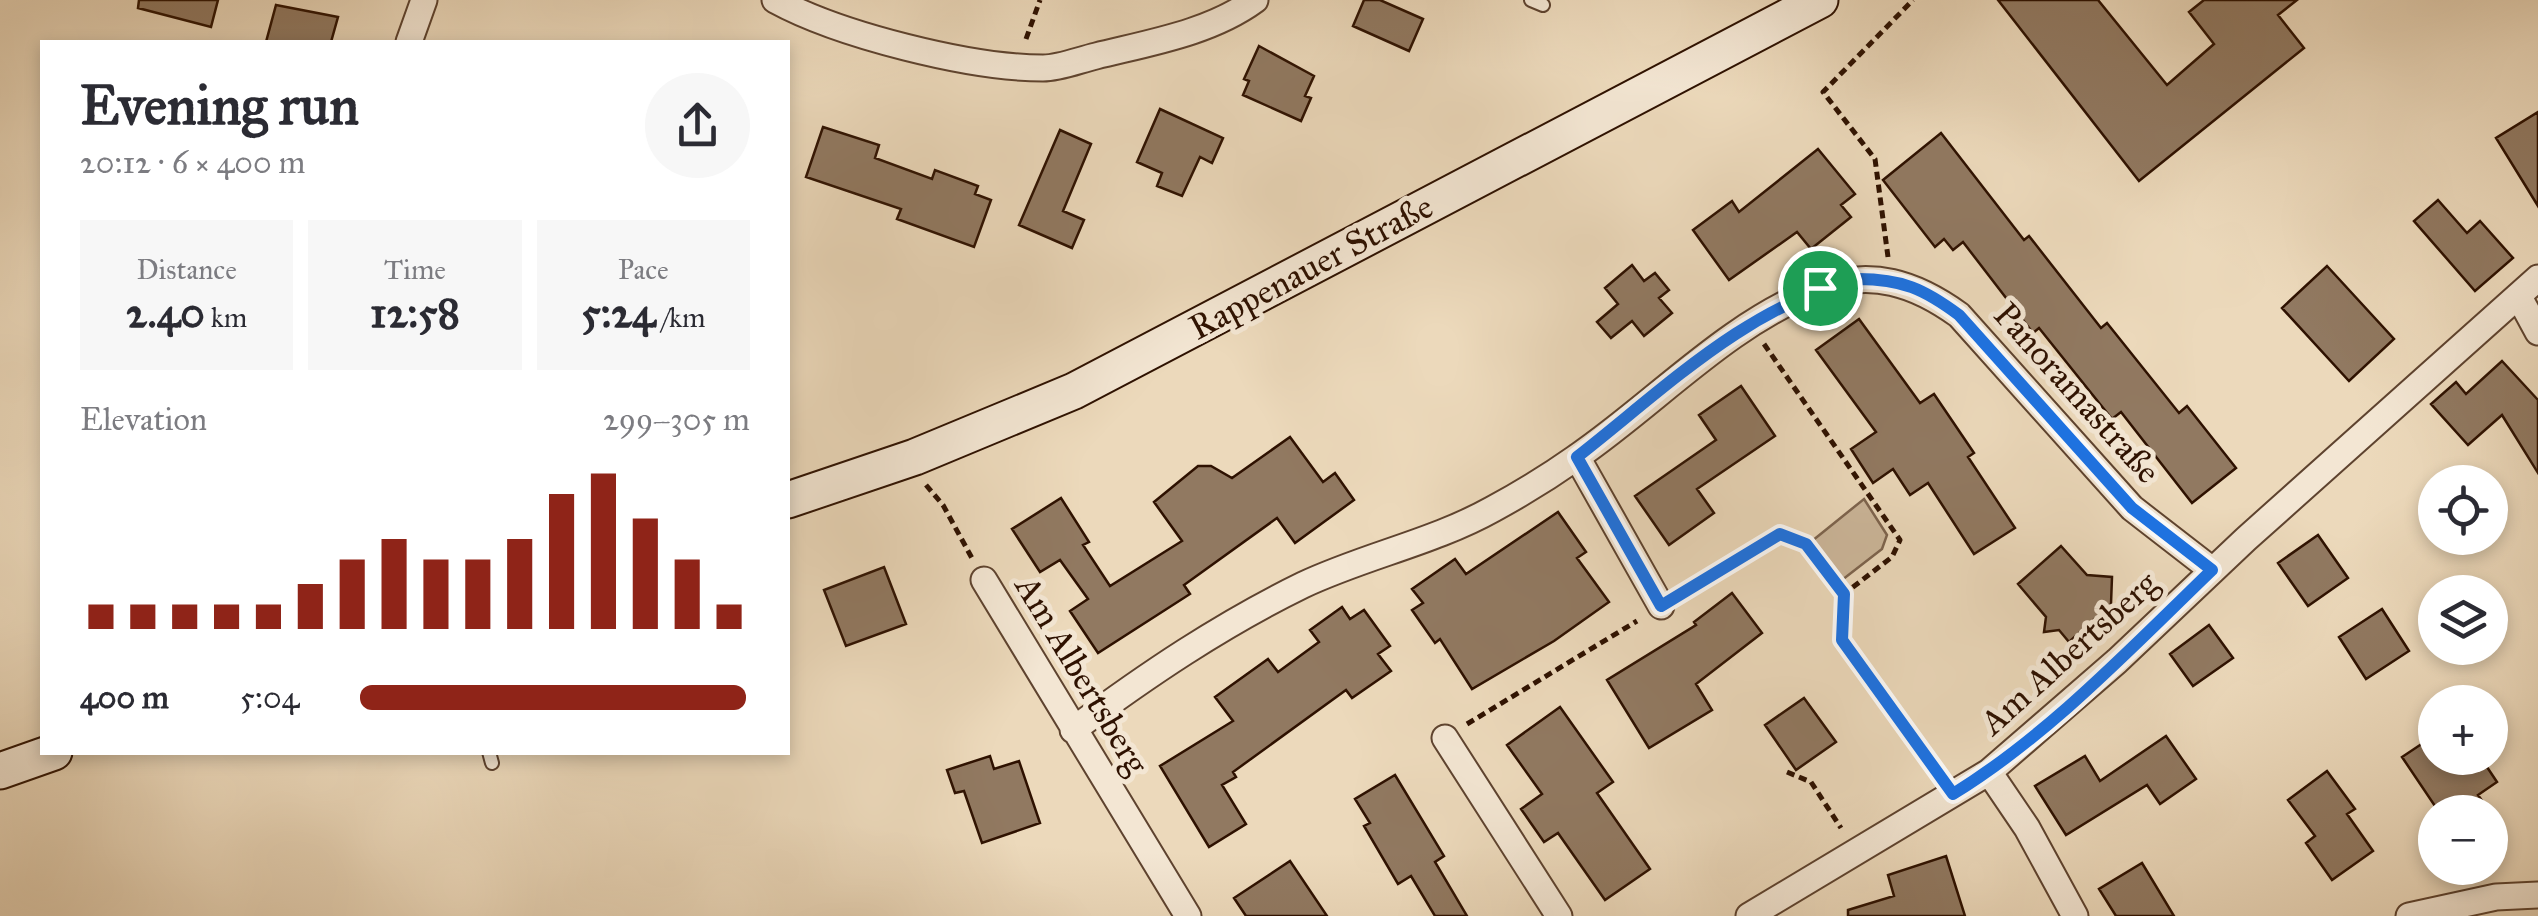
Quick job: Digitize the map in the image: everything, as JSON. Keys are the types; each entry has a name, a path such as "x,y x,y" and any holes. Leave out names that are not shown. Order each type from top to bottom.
{"street":[{"path":"410,40 424,0"},
{"path":"776,0 912,48 973,62 1047,68 1168,38 1237,13 1254,0"},
{"name":"Rappenauer Straße","path":"790,499 914,457 1074,391 1820,0"},
{"name":"Am Albertsberg","path":"1749,916 1989,772 2117,661 2212,570 2538,278"},
{"name":"Panoramastraße","path":"1073,730 1195,642 1306,584 1490,511 1577,457 1750,326 1820,288 1858,279 1891,279 1929,293 1959,315 2132,508 2212,570"},
{"path":"2519,297 2538,332"},
{"path":"1577,457 1661,606"},
{"name":"Am Albertsberg","path":"984,580 1188,916"},
{"path":"1446,738 1558,916"},
{"path":"0,771 45,755"},
{"path":"1989,772 2027,828 2075,916"},
{"path":"2409,916 2496,896 2538,895"}],"path":[{"path":"1017,66 1040,0"},
{"path":"1891,279 1875,159 1822,92 1913,0"},
{"path":"1750,326 1900,540 1892,557 1844,594"},
{"name":"Am Albertsberg","path":"924,482 943,505 984,580"},
{"path":"1446,738 1780,534 1806,544 1844,594 1842,640 1953,794"},
{"path":"1787,772 1811,782 1856,852"}],"shaded area":[{"path":"1864,499 1887,535 1882,549 1842,580 1812,541"}],"building":[{"path":"139,0 218,0 211,27 138,8"},
{"path":"1364,0 1380,0 1423,19 1409,51 1353,26"},
{"path":"1998,0 2098,0 2167,85 2214,44 2189,12 2204,0 2297,0 2278,15 2304,48 2139,181"},
{"path":"276,5 338,17 332,40 267,40"},
{"path":"1259,46 1314,76 1305,96 1311,98 1301,121 1243,95 1249,81 1244,79"},
{"path":"1160,109 1223,138 1212,163 1200,157 1182,196 1157,186 1162,173 1137,162"},
{"path":"2538,112 2538,206 2496,138"},
{"path":"823,127 879,145 875,158 932,179 935,170 978,186 975,194 991,200 974,247 897,219 901,209 806,177"},
{"path":"1060,130 1091,144 1063,211 1084,220 1072,248 1019,225"},
{"path":"1941,133 2024,240 2029,236 2101,328 2107,323 2179,413 2187,406 2236,468 2192,503 2121,412 2112,419 2039,328 2033,333 1963,242 1953,250 1944,239 1935,247 1883,180"},
{"path":"1818,149 1855,194 1841,205 1851,217 1811,249 1797,232 1729,280 1693,230 1732,201 1739,212"},
{"path":"2438,200 2467,233 2480,221 2513,258 2475,291 2414,221"},
{"path":"1632,265 1644,281 1655,273 1669,290 1659,298 1672,313 1644,336 1632,321 1611,338 1597,322 1618,304 1605,288"},
{"path":"2327,266 2394,339 2349,381 2282,308"},
{"path":"1859,319 1920,403 1934,394 1974,453 1968,457 2015,528 1974,554 1928,483 1910,495 1893,469 1873,483 1851,449 1876,432 1816,350"},
{"path":"2502,361 2538,400 2538,473 2502,415 2468,445 2431,404 2456,382 2466,394"},
{"path":"1741,386 1775,436 1697,489 1714,513 1669,545 1635,496 1716,440 1699,415"},
{"path":"1290,437 1323,482 1335,473 1354,500 1295,543 1277,518 1184,585 1190,594 1098,653 1070,611 1088,599 1060,560 1040,572 1012,529 1061,498 1089,542 1083,545 1110,586 1182,541 1154,502 1198,466 1211,466 1232,478"},
{"path":"1558,512 1586,552 1577,558 1609,602 1554,641 1472,689 1440,639 1435,643 1412,610 1423,603 1412,589 1455,559 1466,574"},
{"path":"2318,535 2348,578 2308,606 2278,563"},
{"path":"2061,546 2087,575 2112,577 2111,604 2069,642 2059,630 2044,632 2046,617 2018,584"},
{"path":"884,567 906,624 846,646 824,590"},
{"path":"1732,593 1762,633 1696,684 1712,710 1649,748 1607,680 1696,625 1694,622"},
{"path":"1342,607 1350,619 1364,610 1390,646 1378,654 1391,671 1352,698 1346,690 1233,772 1236,777 1222,785 1246,824 1209,847 1160,766 1233,721 1215,697 1268,659 1278,672 1319,642 1310,630"},
{"path":"2382,609 2409,651 2366,679 2339,637"},
{"path":"2209,625 2233,658 2193,686 2170,654"},
{"path":"1804,698 1836,742 1796,770 1765,725"},
{"path":"1560,707 1613,782 1597,793 1650,869 1605,900 1558,833 1544,842 1521,809 1542,794 1507,745"},
{"path":"2166,736 2196,779 2160,804 2147,785 2066,835 2035,786 2085,756 2100,781"},
{"path":"2418,746 2418,775 2492,775 2497,782 2478,795 2428,795 2402,757"},
{"path":"990,756 994,769 1019,761 1040,823 982,843 964,791 955,793 947,770"},
{"path":"2327,771 2355,809 2347,814 2373,851 2332,880 2306,843 2315,836 2288,800"},
{"path":"1395,775 1444,856 1435,862 1467,916 1435,916 1411,876 1398,884 1364,826 1370,823 1355,799"},
{"path":"1946,856 1965,916 1848,916 1848,910 1894,896 1888,875"},
{"path":"1290,861 1327,916 1246,916 1234,898"},
{"path":"2142,863 2174,916 2116,916 2099,889"}],"route":[{"path":"1858,279 1891,279 1929,293 1959,315 2132,508 2212,570 2117,661 1989,772 1953,794 1842,640 1844,594 1806,544 1780,534 1661,606 1577,457 1720,345 1820,288 1858,279"}]}
